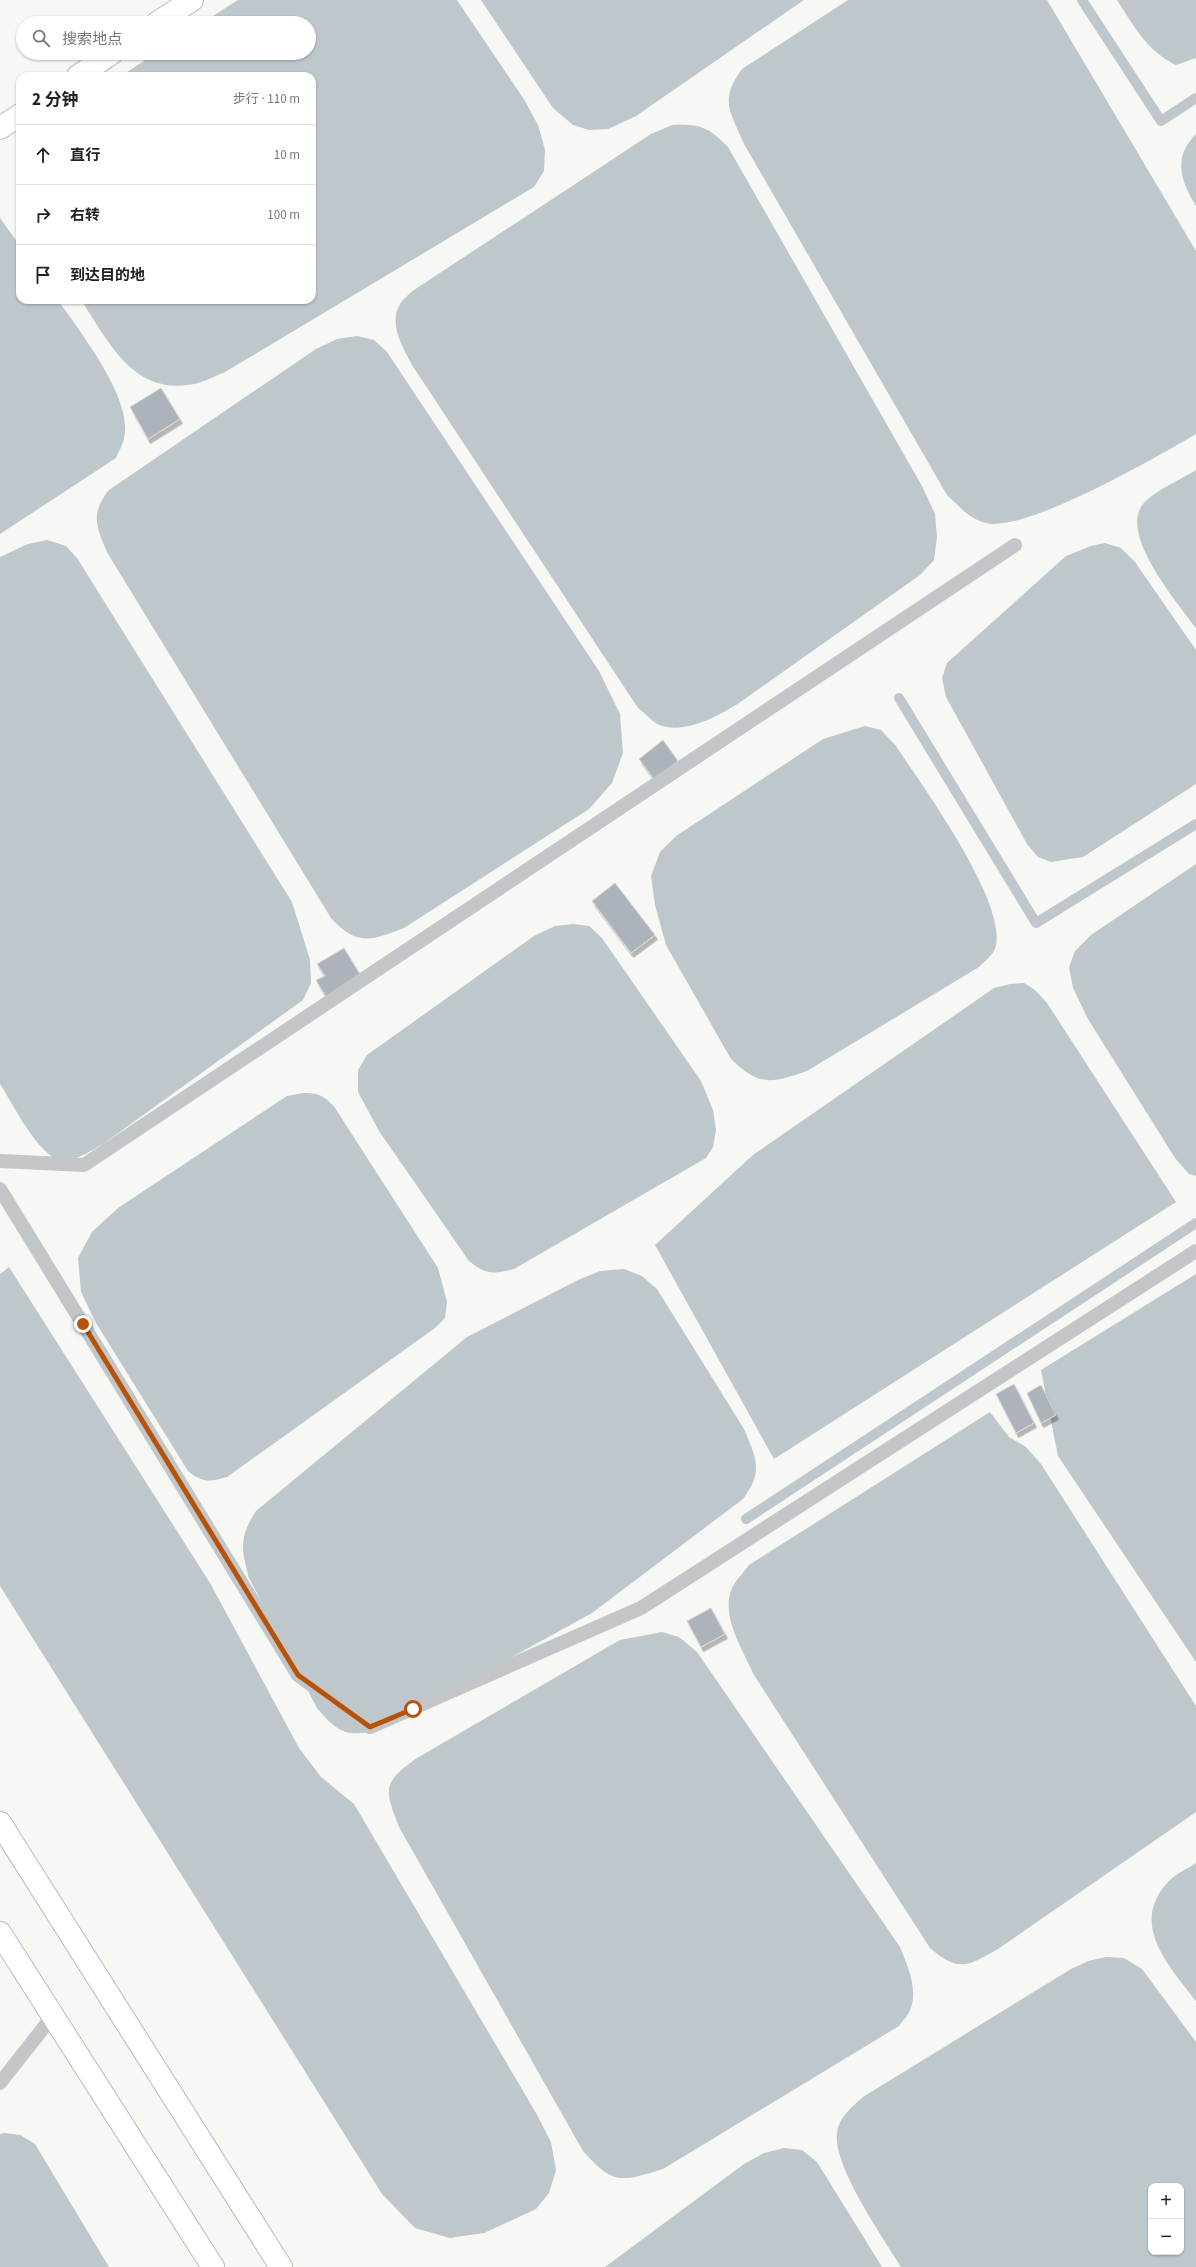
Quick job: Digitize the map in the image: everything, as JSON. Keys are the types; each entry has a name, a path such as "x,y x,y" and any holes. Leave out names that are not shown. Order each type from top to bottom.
{"main road":[{"path":"168,16 192,0"},
{"path":"84,72 102,60"},
{"path":"0,128 16,117"},
{"path":"0,1823 281,2267"},
{"path":"0,1933 213,2267"}],"lane":[{"path":"0,1161 84,1165 1015,545"},
{"path":"0,1189 298,1675 370,1727 642,1608 1196,1251"},
{"path":"0,2084 52,2016"}],"shaded area":[{"path":"238,0 457,0 525,101 538,125 545,150 544,171 534,187 225,372 198,383 173,386 155,382 139,374 125,362 102,333 84,304 316,304 316,72 127,72 145,60 316,60 316,16 213,16"},
{"path":"481,0 804,0 636,116 608,129 589,130 573,125 553,108"},
{"path":"848,0 1047,0 1196,251 1196,434 1153,459 1060,505 1005,523 986,523 980,521 965,512 947,495 744,144 729,106 731,90 742,69"},
{"path":"1117,0 1196,0 1196,58 1176,65 1157,53 1142,37"},
{"path":"672,125 690,125 703,128 715,135 728,147 922,486 935,514 937,537 934,560 920,575 739,703 711,719 678,728 657,724 638,708 412,365 396,329 396,313 399,306 414,290 651,134"},
{"path":"1196,134 1196,206 1186,187 1181,169 1184,151"},
{"path":"0,218 16,240 16,304 61,304 103,366 121,404 125,422 124,438 116,458 0,534"},
{"path":"357,336 374,340 387,352 599,671 620,714 623,753 612,783 589,809 404,928 373,938 357,937 340,927 331,918 108,554 100,536 97,521 99,506 109,490 316,349 337,339"},
{"path":"1196,470 1196,628 1176,602 1152,566 1143,547 1138,529 1138,513 1146,501 1152,496"},
{"path":"47,540 66,546 77,558 292,902 310,960 311,983 303,1000 103,1144 84,1155 68,1160 54,1157 45,1151 36,1141 27,1129 0,1084 0,557 28,544"},
{"path":"1105,543 1121,548 1135,562 1196,650 1196,784 1083,857 1051,862 1038,857 1027,844 946,697 942,678 947,663 1066,556 1091,546"},
{"path":"865,726 881,730 896,746 962,847 978,878 990,907 997,932 994,951 979,967 807,1071 775,1080 758,1078 741,1068 731,1059 666,945 655,905 651,876 660,852 676,836 823,739"},
{"path":"1196,864 1196,1176 1189,1174 1175,1158 1088,1019 1073,988 1069,967 1075,951 1091,935"},
{"path":"573,924 589,926 602,938 701,1081 713,1110 716,1130 713,1147 706,1158 514,1269 500,1272 485,1271 469,1261 379,1131 358,1092 358,1070 367,1055 534,936 555,926"},
{"path":"1024,983 1035,990 1047,1003 1176,1202 774,1459 655,1245 753,1155 994,988 1010,984"},
{"path":"303,1093 321,1096 335,1108 438,1268 447,1302 445,1318 435,1328 227,1477 215,1480 198,1478 188,1471 96,1323 81,1292 78,1258 92,1232 118,1208 287,1096"},
{"path":"9,1267 210,1583 299,1748 321,1777 354,1804 536,2113 551,2142 556,2170 549,2193 536,2209 484,2233 450,2238 415,2228 382,2194 0,1586 0,1274"},
{"path":"624,1269 642,1276 657,1289 744,1429 752,1448 756,1464 756,1472 750,1489 743,1499 592,1613 380,1730 351,1733 338,1728 331,1723 317,1708 249,1578 244,1559 243,1543 250,1520 256,1511 467,1337 578,1280 600,1271"},
{"path":"1196,1274 1196,1662 1058,1456 1041,1370"},
{"path":"990,1412 1009,1437 1026,1447 1041,1464 1196,1706 1196,1812 998,1949 971,1963 956,1964 940,1956 930,1948 754,1675 734,1633 729,1610 729,1599 732,1588 749,1565"},
{"path":"662,1632 679,1637 697,1652 900,1947 911,1978 913,1994 909,2012 899,2026 663,2169 627,2178 618,2178 602,2170 583,2151 399,1827 389,1795 389,1787 397,1774 417,1758 620,1640"},
{"path":"1196,1863 1196,2001 1175,1974 1157,1944 1153,1929 1152,1913 1157,1898 1168,1882"},
{"path":"1106,1957 1124,1958 1142,1969 1196,2042 1196,2267 901,2267 861,2202 843,2164 838,2147 837,2133 840,2122 850,2109 863,2097 1071,1969 1088,1961"},
{"path":"0,2134 20,2135 35,2144 109,2267 0,2267"},
{"path":"784,2148 802,2150 817,2162 882,2267 605,2267 744,2164 764,2153"}],"building":[{"path":"161,388 180,419 148,439 130,407"},
{"path":"663,740 678,761 654,779 639,759"},
{"path":"615,883 655,935 631,953 592,901"},
{"path":"344,948 361,976 326,997 316,980 325,976 317,964"},
{"path":"1014,1384 1034,1423 1016,1433 996,1394"},
{"path":"1041,1385 1056,1415 1041,1423 1027,1393"},
{"path":"711,1608 725,1634 701,1647 687,1621"}],"waterway":[{"path":"1082,0 1161,121 1196,98"},
{"path":"899,698 1036,923 1196,824"},
{"path":"746,1519 1196,1223"}],"route":[{"path":"83,1324 298,1675 370,1727 413,1709"}]}
